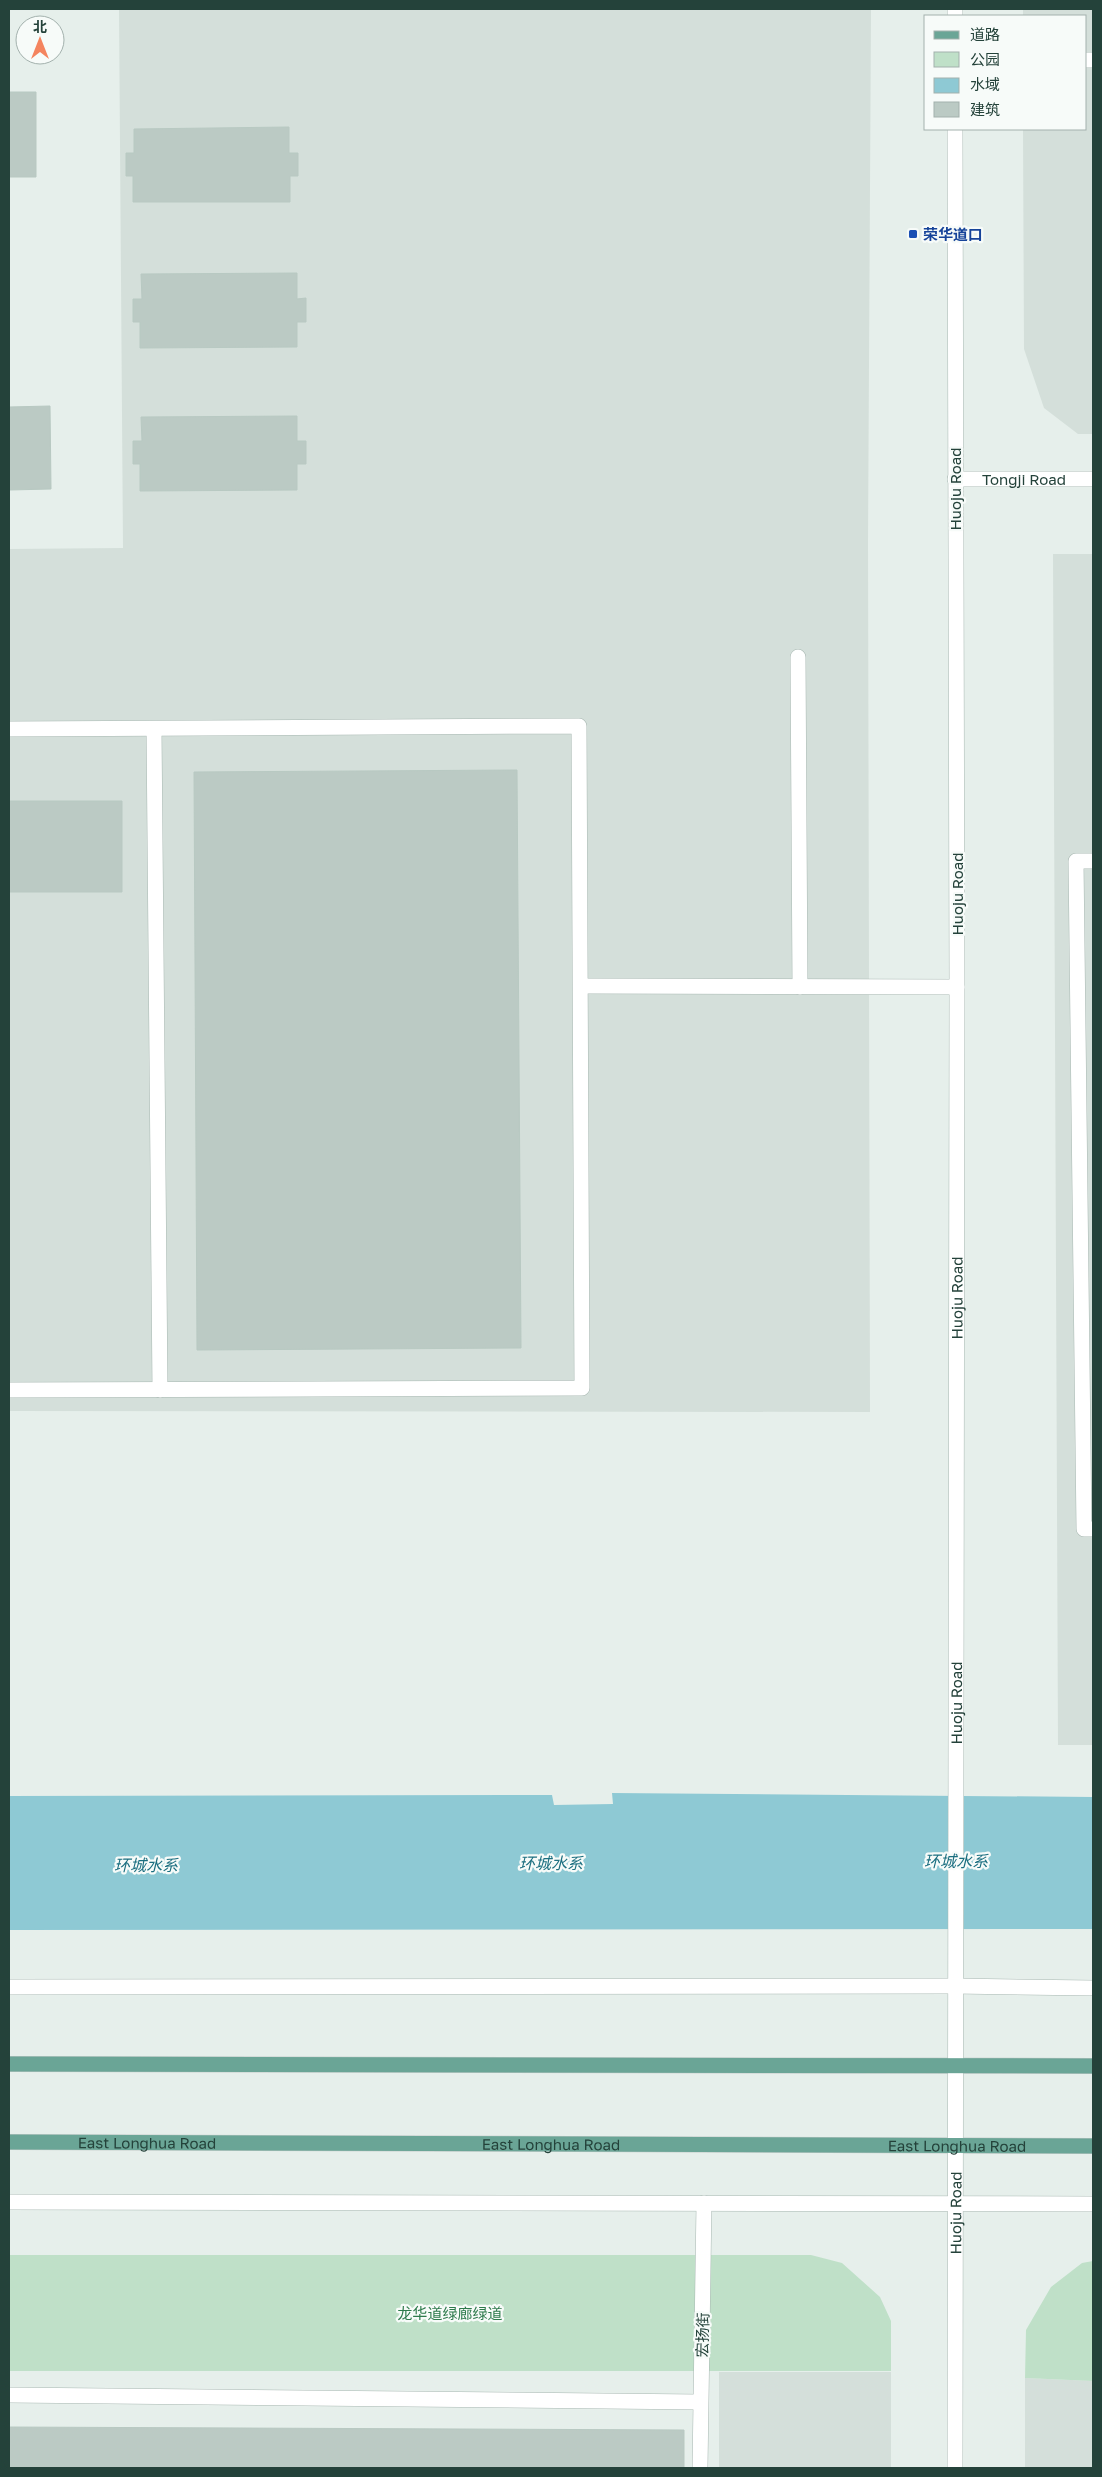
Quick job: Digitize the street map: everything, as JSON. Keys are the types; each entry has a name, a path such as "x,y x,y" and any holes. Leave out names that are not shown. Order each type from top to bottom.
{"main road":[{"path":"9,2064 1093,2066"},
{"name":"East Longhua Road","path":"9,2142 1093,2146"}],"street":[{"name":"Huoju Road","path":"954,2468 957,988 955,130"},
{"name":"Tongji Road","path":"955,480 1093,479"},
{"path":"798,657 800,987"},
{"path":"9,730 579,726 582,1388 9,1390"},
{"path":"154,729 160,1390"},
{"path":"1093,861 1076,861 1086,1185 1084,1529 1093,1529"},
{"path":"581,986 957,988"},
{"path":"9,1987 954,1986 1093,1988"},
{"path":"9,2202 1093,2204"},
{"name":"宏扬街","path":"700,2468 704,2203"},
{"path":"9,2395 700,2402"}],"shaded area":[{"path":"119,9 871,9 868,542 870,1412 9,1411 9,549 123,548"},
{"path":"1023,9 1093,9 1093,434 1078,434 1044,408 1024,349 1023,130 1087,130 1087,15 1023,15"},
{"path":"1053,554 1093,554 1093,1745 1058,1745"},
{"path":"719,2372 891,2372 891,2468 719,2468"},
{"path":"1025,2378 1093,2381 1093,2468 1025,2468"}],"green space":[{"name":"龙华道绿廊绿道","path":"9,2255 811,2255 842,2263 880,2297 891,2321 891,2371 9,2371"},
{"path":"1093,2261 1093,2381 1025,2378 1026,2330 1051,2287 1082,2263"}],"water":[{"name":"环城水系","path":"612,1793 1093,1797 1093,1929 9,1930 9,1796 552,1795 554,1805 613,1804"}],"building":[{"path":"9,92 36,92 36,177 9,177"},
{"path":"289,127 289,153 298,153 298,176 290,176 290,202 133,202 133,176 126,176 126,153 134,153 134,129"},
{"path":"297,273 297,299 306,298 306,322 297,322 297,347 140,348 140,322 133,322 133,299 142,299 141,274"},
{"path":"50,406 51,489 9,490 9,407"},
{"path":"297,416 297,441 306,441 306,464 297,464 297,490 140,491 140,464 133,464 133,441 142,441 141,417"},
{"path":"517,770 521,1348 197,1350 194,772"},
{"path":"9,801 122,801 122,892 9,892"},
{"path":"9,2427 684,2430 684,2468 9,2468"}],"place":[{"name":"荣华道口","path":"913,234"}]}
